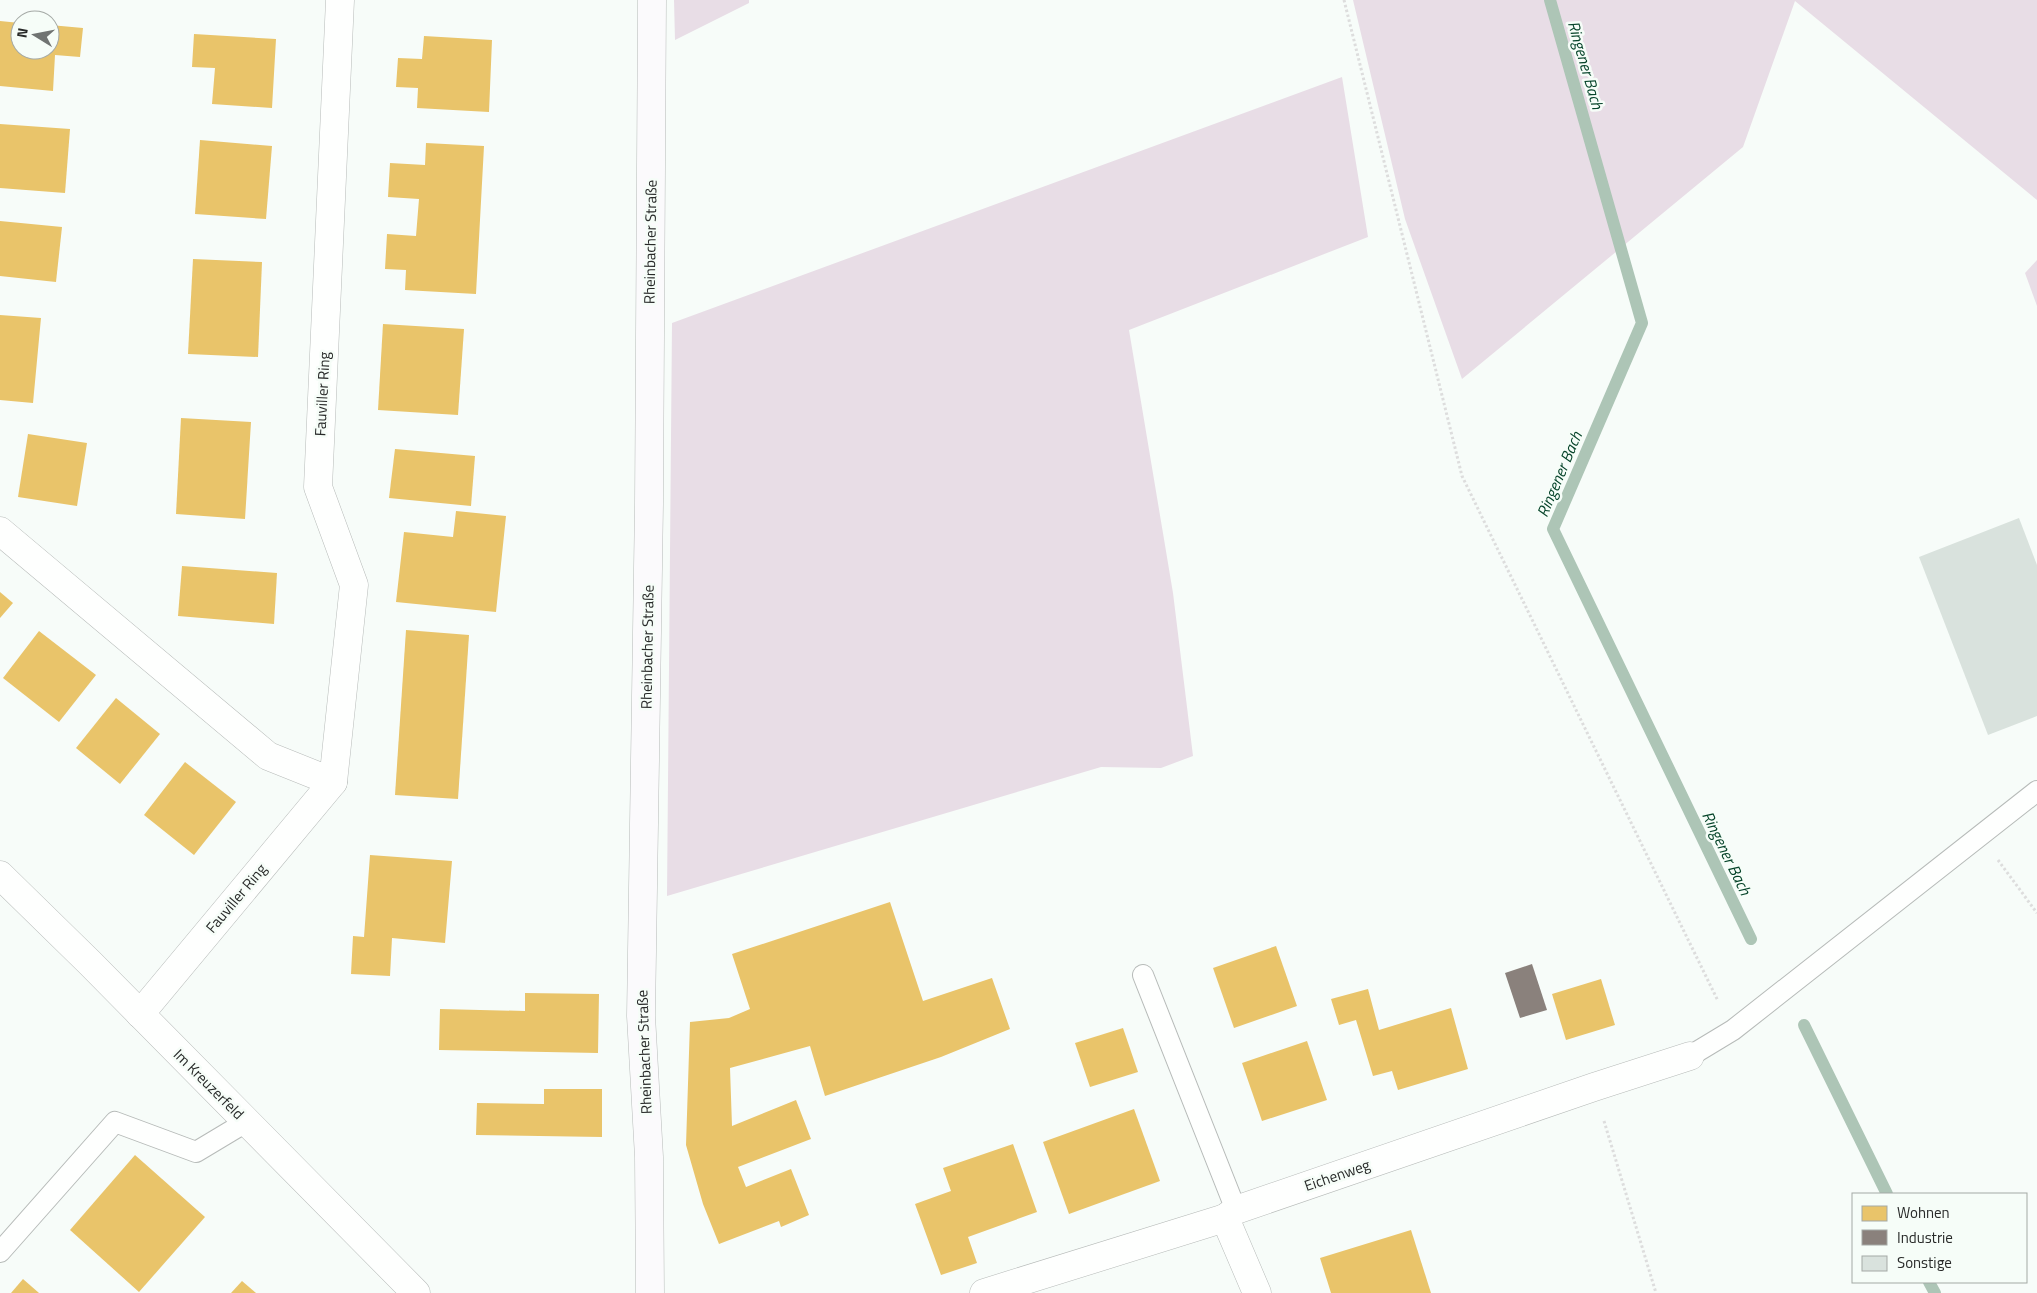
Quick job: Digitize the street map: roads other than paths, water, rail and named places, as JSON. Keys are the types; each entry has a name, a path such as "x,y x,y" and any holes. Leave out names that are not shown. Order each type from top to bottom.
{"main road":[{"name":"Rheinbacher Straße","path":"650,1293 649,1157 641,1016 649,514 652,0"}],"street":[{"name":"Fauviller Ring","path":"140,1014 333,782 354,585 318,487 340,0"},
{"path":"0,531 268,756 333,782"},
{"name":"Im Kreuzerfeld","path":"0,875 416,1293"},
{"name":"Eichenweg","path":"984,1293 1231,1214 1594,1087 1690,1056"},
{"path":"1231,1214 1257,1293"}],"lane":[{"path":"1690,1056 1733,1030 2037,791"},
{"path":"1143,975 1231,1214"},
{"path":"0,1252 115,1122 196,1152 246,1122"}],"waterway":[{"name":"Ringener Bach","path":"1550,0 1642,323 1553,529 1751,939"},
{"name":"Ringener Bach","path":"1804,1025 1887,1193"},
{"name":"Ringener Bach","path":"1930,1283 1935,1293"}]}
